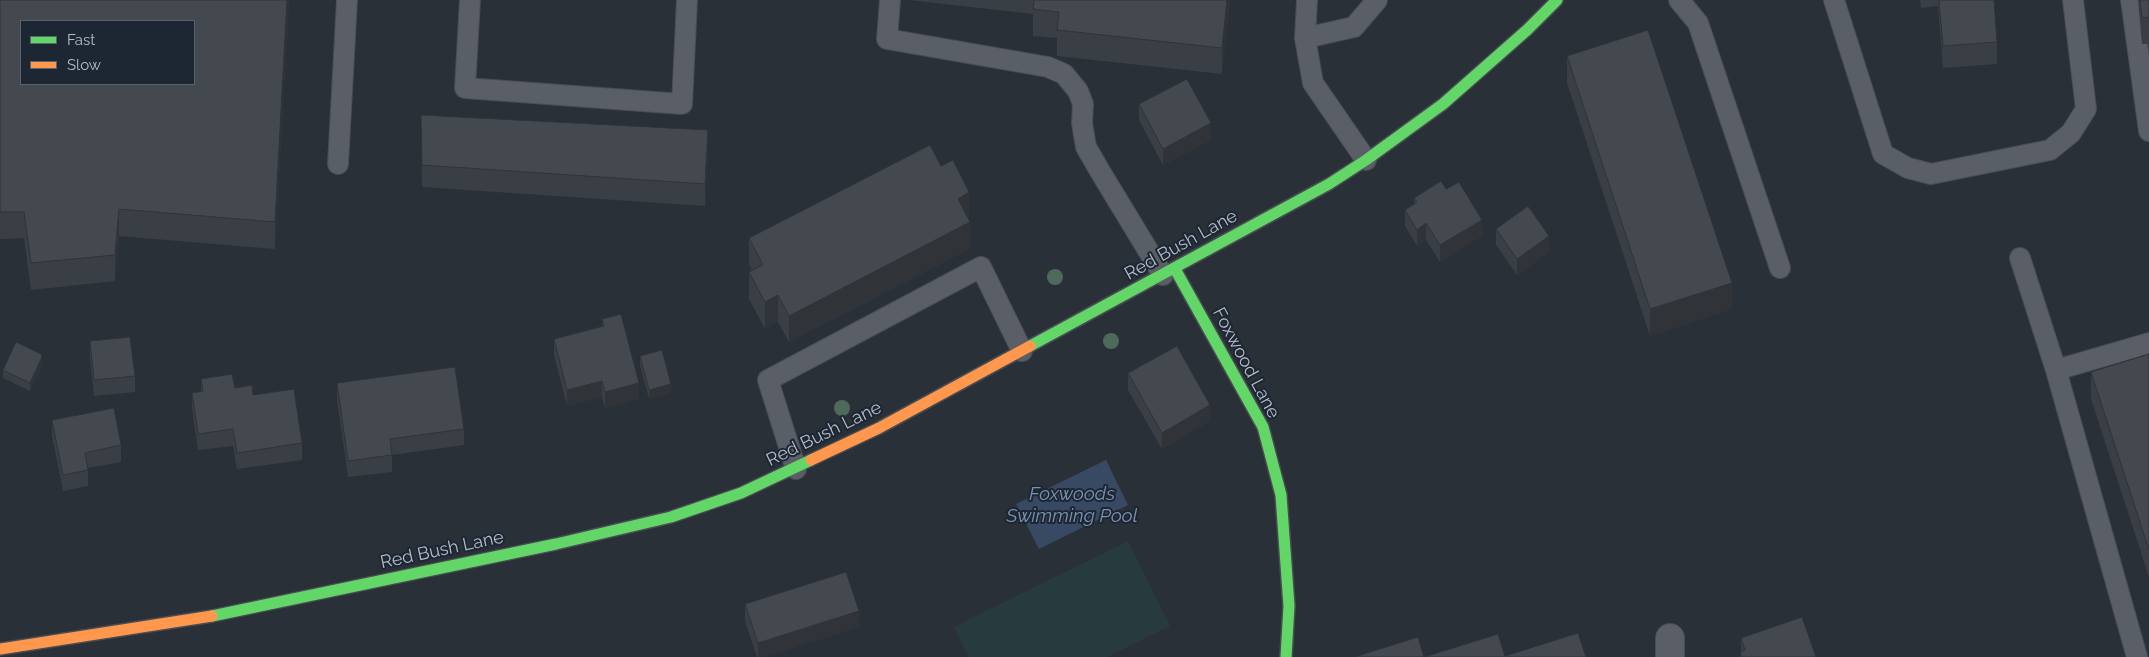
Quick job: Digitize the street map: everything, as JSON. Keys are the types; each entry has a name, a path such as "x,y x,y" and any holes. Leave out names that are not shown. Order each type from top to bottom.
{"street":[{"name":"Red Bush Lane","path":"0,649 68,648 201,618 617,531 671,517 740,493 796,469 879,428 1329,184 1366,160 1443,104 1527,30 1557,0"},
{"name":"Foxwood Lane","path":"1169,272 1263,427 1281,495 1289,606 1286,657"}],"lane":[{"path":"338,164 347,0"},
{"path":"470,0 465,88 682,104 687,0"},
{"path":"890,0 887,39 1048,67 1064,74 1078,90 1083,104 1082,123 1086,147 1100,173 1169,272"},
{"path":"1307,0 1305,38 1313,83 1366,160"},
{"path":"1305,38 1354,26 1377,0"},
{"path":"1679,0 1698,23 1780,268"},
{"path":"1834,0 1883,154 1908,168 1931,174 2050,150 2071,133 2086,110 2073,0"},
{"path":"2131,0 2144,66 2149,131"},
{"path":"2020,258 2056,370 2137,657"},
{"path":"796,469 768,380 981,267 1022,351"},
{"path":"2056,370 2149,343"}],"green space":[{"path":"1128,541 1170,626 1107,657 969,657 954,627"}],"water":[{"name":"Foxwoods Swimming Pool","path":"1106,460 1128,505 1039,549 1016,504"}],"building":[{"path":"0,0 287,0 275,222 119,209 115,255 31,263 24,212 0,212"},
{"path":"1034,0 1227,0 1222,48 1057,30 1059,12 1033,9"},
{"path":"1939,0 1994,0 1997,42 1943,46"},
{"path":"2140,0 2149,0 2149,17 2142,18"},
{"path":"1648,30 1732,283 1650,309 1567,56"},
{"path":"1187,79 1211,123 1163,149 1139,104"},
{"path":"421,115 708,130 705,184 422,165"},
{"path":"930,145 941,166 953,160 969,192 958,199 970,222 789,316 778,295 765,302 749,272 763,265 749,238"},
{"path":"1441,181 1446,189 1459,182 1482,220 1440,245 1426,223 1417,230 1405,210 1417,202 1414,198"},
{"path":"1528,206 1549,236 1517,259 1496,229"},
{"path":"621,314 639,383 605,392 602,381 567,390 554,339 604,326 602,319"},
{"path":"130,337 135,376 94,380 90,341"},
{"path":"16,342 41,354 42,357 30,383 3,370"},
{"path":"1177,346 1210,405 1162,433 1128,373"},
{"path":"662,350 671,384 649,390 640,356"},
{"path":"2149,354 2149,550 2091,372"},
{"path":"455,367 464,429 390,439 392,455 348,461 337,383"},
{"path":"232,374 235,388 252,385 253,395 294,389 302,443 237,453 233,429 198,434 192,393 203,391 201,379"},
{"path":"114,408 121,445 85,453 88,470 63,475 52,420"},
{"path":"846,572 859,611 758,643 745,604"},
{"path":"1802,617 1816,657 1742,657 1740,652 1745,650 1741,638"},
{"path":"1578,633 1586,657 1424,657 1498,634 1505,656"},
{"path":"1418,637 1424,657 1354,657"}],"traffic: fast":[{"path":"1030,346 1329,184 1366,160 1443,104 1527,30 1557,0"},
{"path":"1175,269 1263,427 1281,495 1289,606 1286,657"},
{"path":"212,616 556,544 671,517 741,493 811,460"}],"traffic: slow":[{"path":"811,460 879,428 1030,346"},
{"path":"0,649 212,616"}]}
